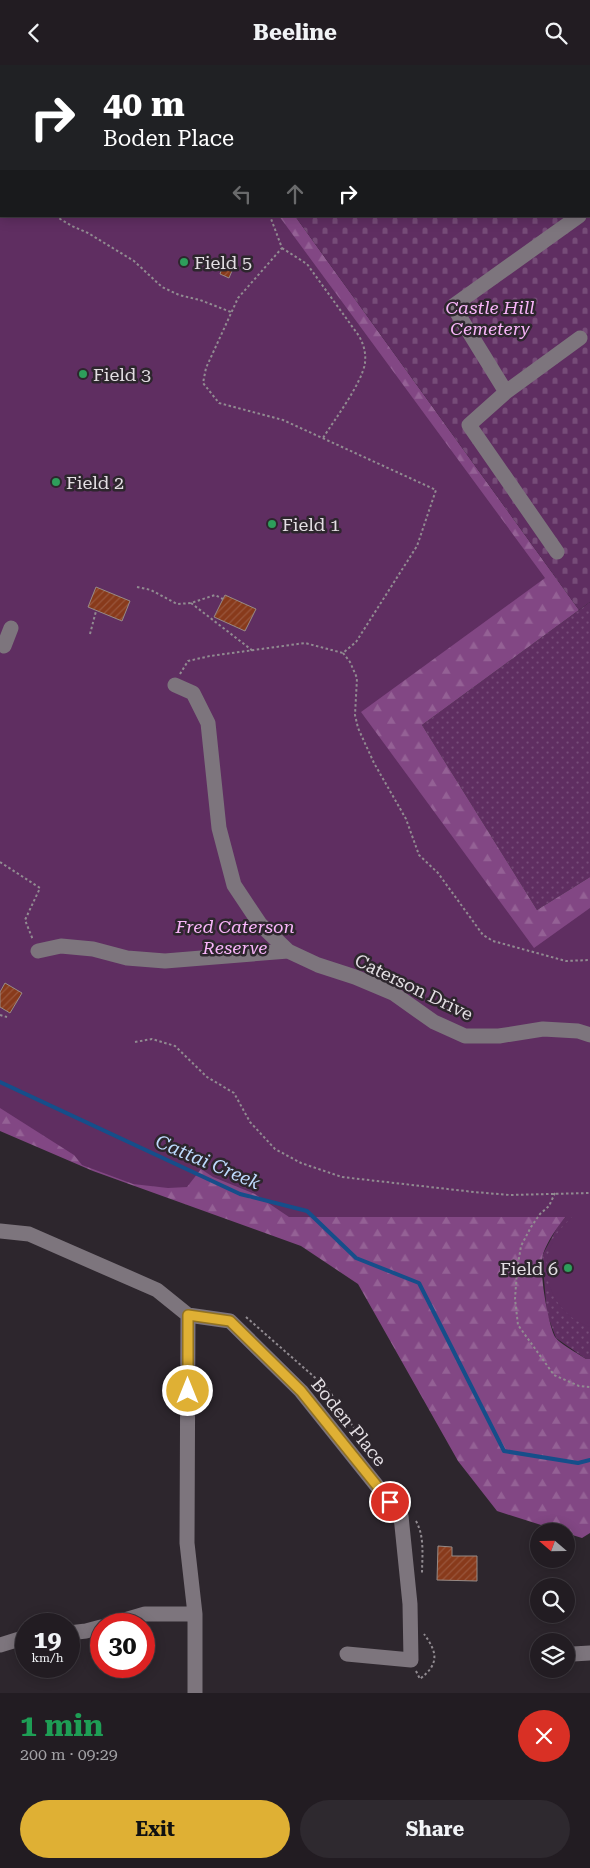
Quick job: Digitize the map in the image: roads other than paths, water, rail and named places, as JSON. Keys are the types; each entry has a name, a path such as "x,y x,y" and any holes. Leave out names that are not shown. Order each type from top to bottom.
{"street":[{"path":"506,392 453,306 577,217"},
{"path":"557,551 469,425 506,392 580,338"},
{"path":"6,647 9,627"},
{"name":"Caterson Drive","path":"175,685 193,693 208,723 219,828 234,885 260,924 288,951 318,965 355,977 392,993 434,1022 465,1036 499,1037 543,1029 578,1031 590,1035"},
{"path":"38,951 61,946 93,949 127,958 165,961 288,951"},
{"path":"0,1231 29,1234 157,1290 188,1315 187,1543 195,1614 195,1693"},
{"name":"Boden Place","path":"188,1315 230,1321 301,1391 401,1516 410,1604 411,1660 347,1654"},
{"path":"155,1614 195,1614"},
{"path":"0,1645 15,1640"},
{"path":"575,1654 590,1653"}],"waterway":[{"name":"Cattai Creek","path":"0,1082 240,1194 307,1211 356,1258 419,1283 504,1451 578,1463 590,1460"}],"place":[{"name":"Field 5","path":"184,262"},
{"name":"Field 3","path":"83,374"},
{"name":"Field 2","path":"56,482"},
{"name":"Field 1","path":"272,524"},
{"name":"Field 6","path":"568,1268"}],"park label":[{"name":"Castle Hill Cemetery","path":"490,318"},
{"name":"Fred Caterson Reserve","path":"235,936"}]}
